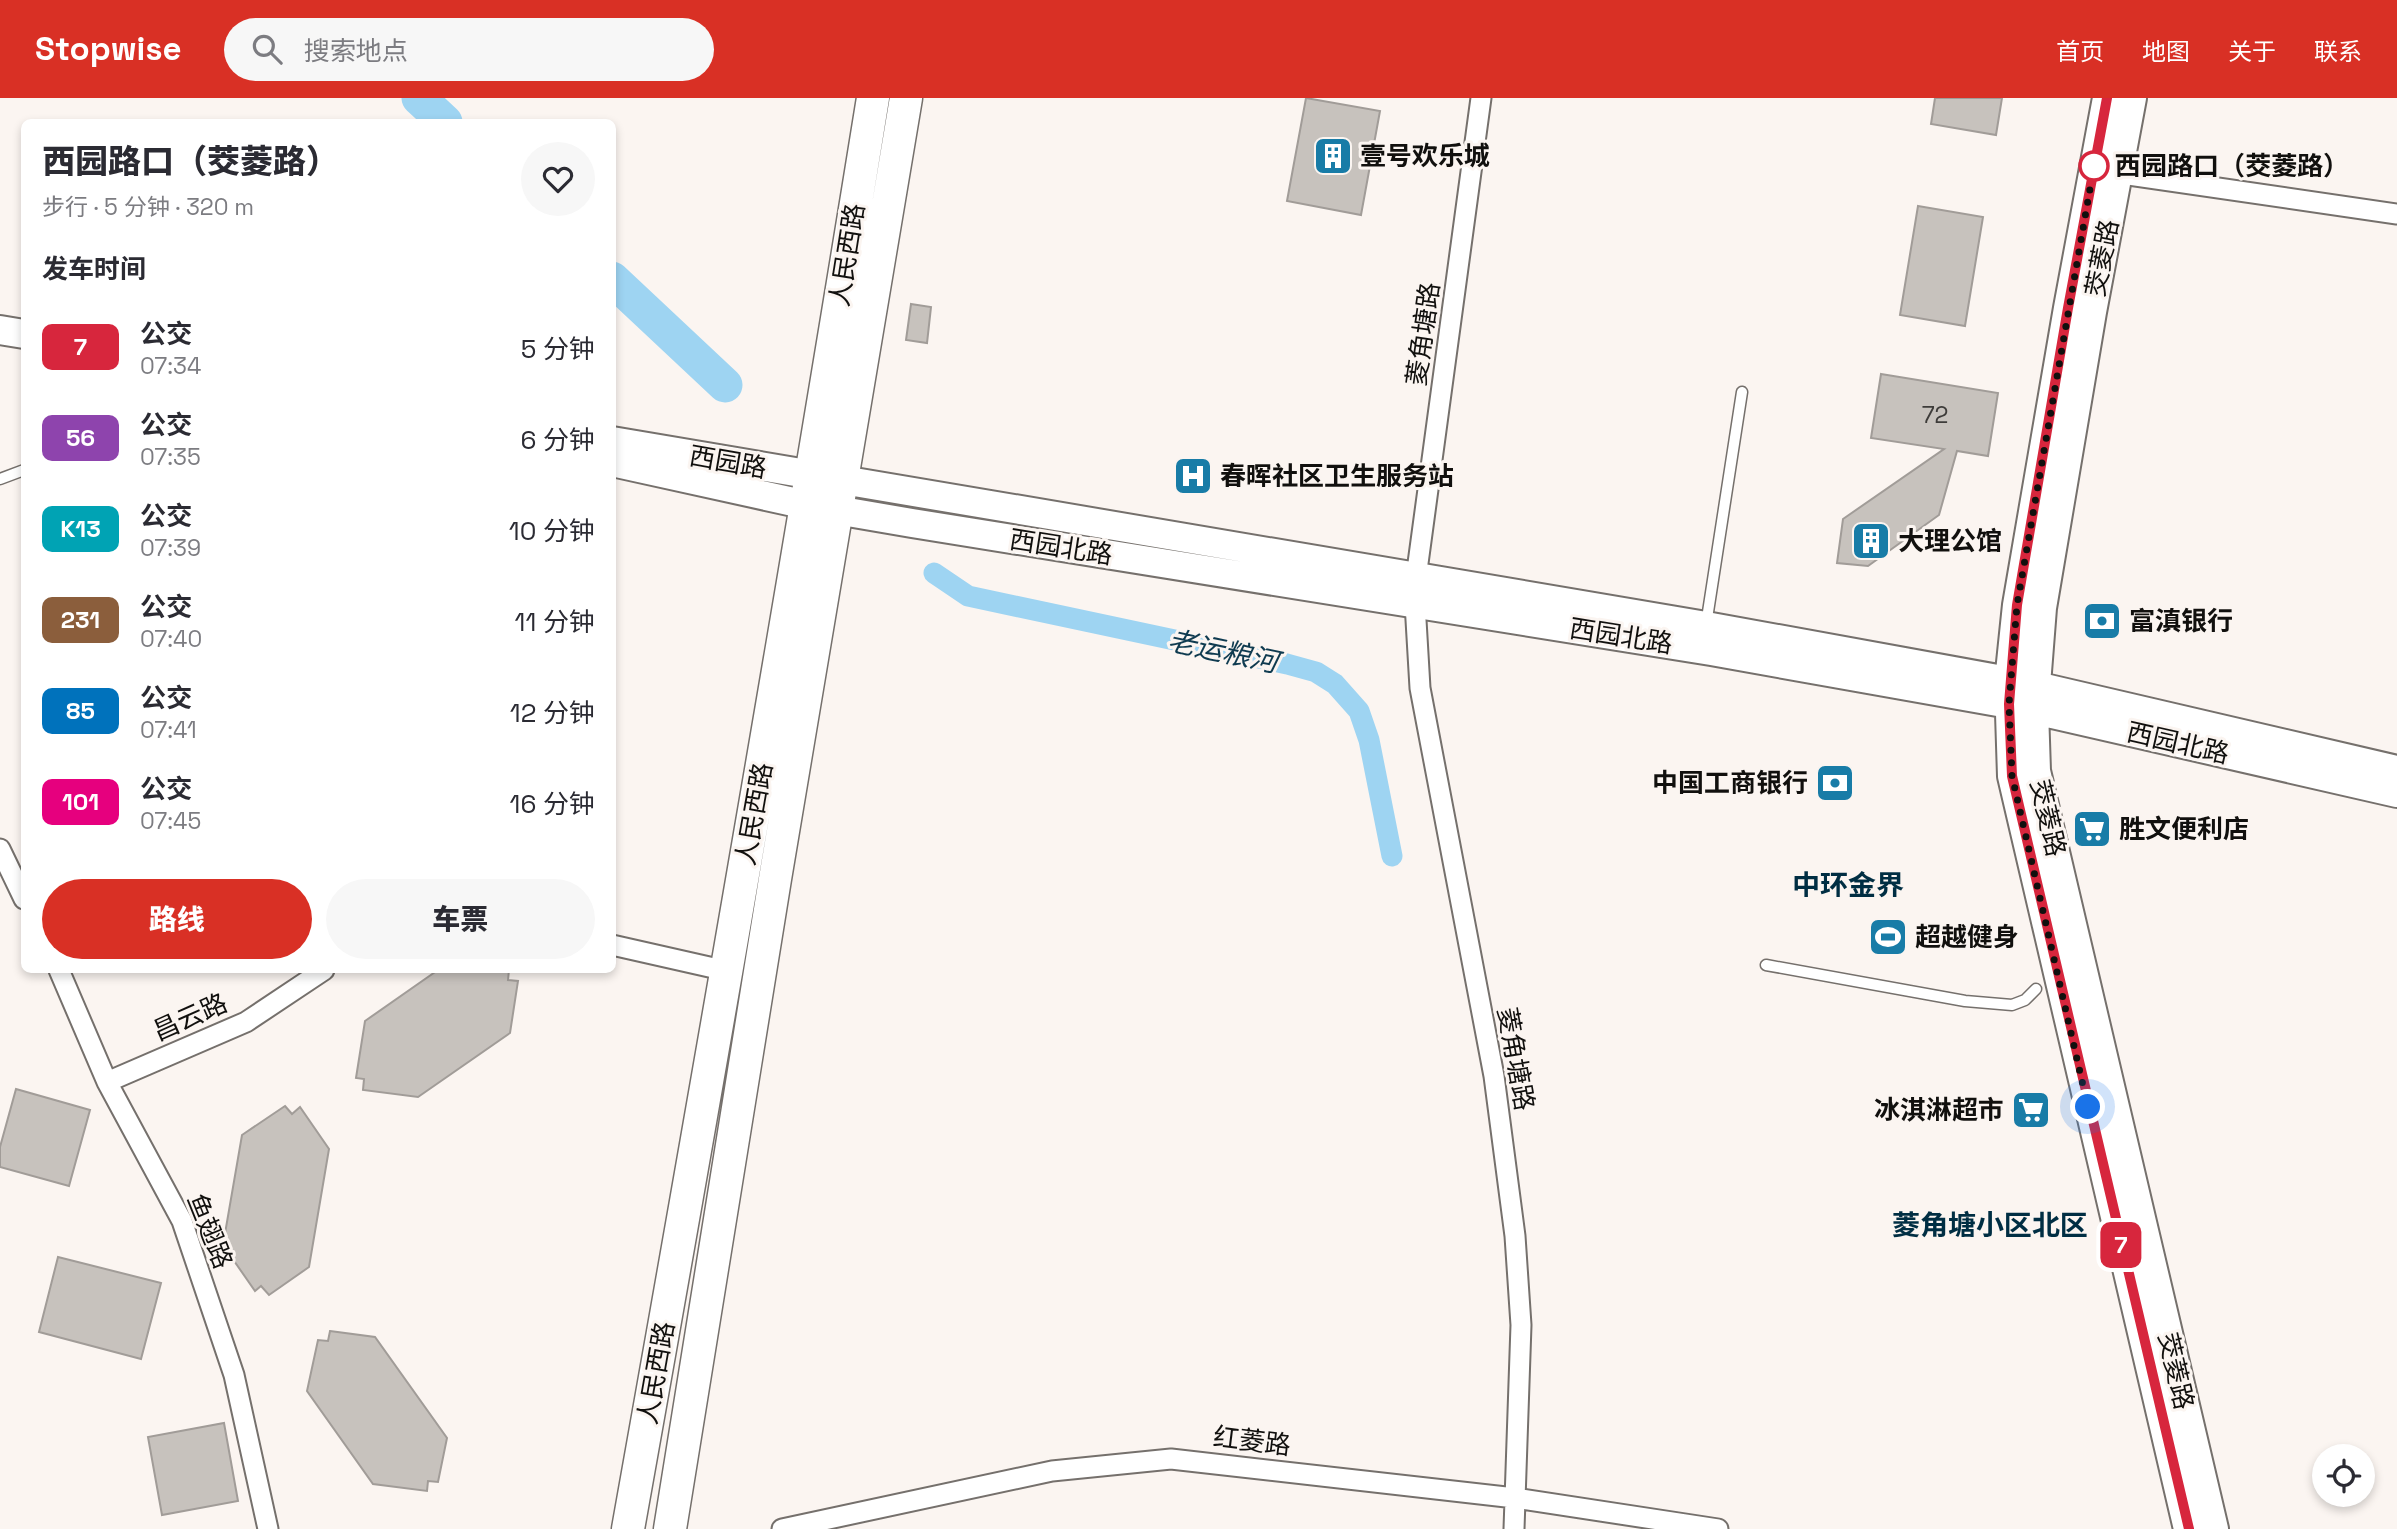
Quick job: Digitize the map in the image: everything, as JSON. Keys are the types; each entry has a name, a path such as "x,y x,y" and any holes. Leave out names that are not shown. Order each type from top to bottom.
{"main road":[{"name":"人民西路","path":"628,1529 727,971 873,98"},
{"name":"人民西路","path":"670,1529 771,903 906,98"},
{"name":"茭菱路","path":"2106,172 2107,98"},
{"name":"茭菱路","path":"2132,98 2106,172 2017,605 2022,696 2036,771 2214,1529"},
{"path":"0,330 21,334"},
{"path":"0,350 21,354"},
{"name":"西园路","path":"616,442 809,491"},
{"name":"西园路","path":"616,463 841,496"},
{"name":"西园北路","path":"841,496 912,523 1706,626 2022,696 2397,770"},
{"name":"西园北路","path":"1416,590 1711,651 2022,696 2397,793"},
{"name":"茭菱路","path":"2022,696 2012,776 2189,1529"}],"street":[{"name":"菱角塘路","path":"1481,98 1416,590 1420,688 1494,1076 1516,1237 1521,1325 1514,1529"},
{"path":"2106,172 2397,214"},
{"path":"0,849 21,893"},
{"path":"616,946 727,971"},
{"name":"鱼翅路","path":"60,973 107,1082 182,1221 234,1375 268,1529"},
{"name":"昌云路","path":"107,1082 246,1022 320,973"},
{"name":"红菱路","path":"782,1529 1052,1471 1171,1458 1515,1499 1718,1529"}],"lane":[{"path":"1706,626 1742,392"},
{"path":"0,479 21,471"},
{"path":"1766,965 1965,1001 2012,1005 2025,1000 2036,989"}],"building":[{"name":"壹号欢乐城","path":"1306,98 1380,111 1361,215 1287,201"},
{"path":"1935,98 2002,98 1996,135 1931,124"},
{"path":"1918,206 1983,217 1965,326 1900,315"},
{"path":"911,304 931,307 927,343 906,340"},
{"path":"1881,374 1998,393 1988,456 1957,451 1939,515 1868,566 1837,563 1843,519 1944,449 1871,438"},
{"path":"434,973 509,973 508,980 518,981 510,1033 418,1097 363,1090 364,1079 356,1078 365,1021"},
{"path":"16,1089 90,1110 69,1186 0,1167 0,1147"},
{"path":"285,1106 292,1114 300,1107 329,1149 309,1267 269,1295 261,1286 255,1291 223,1245 242,1135"},
{"path":"58,1257 161,1283 141,1359 39,1332"},
{"path":"330,1331 375,1337 447,1438 438,1482 428,1481 427,1491 373,1484 307,1391 318,1340 328,1341"},
{"path":"224,1423 238,1501 162,1515 148,1437"}],"waterway":[{"name":"老运粮河","path":"419,98 442,119"},
{"name":"老运粮河","path":"616,283 725,385"},
{"name":"老运粮河","path":"934,573 968,596 1316,672 1335,684 1359,711 1369,740 1392,856"}],"bus line":[{"name":"7","path":"2107,98 2017,605 2009,682 2012,776 2189,1529"}],"place":[{"name":"壹号欢乐城","path":"1333,156"},
{"name":"西园路口（茭菱路）","path":"2094,166"},
{"name":"春晖社区卫生服务站","path":"1193,476"},
{"name":"大理公馆","path":"1871,541"},
{"name":"富滇银行","path":"2102,621"},
{"name":"中国工商银行","path":"1835,783"},
{"name":"胜文便利店","path":"2092,829"},
{"name":"超越健身","path":"1888,937"},
{"name":"冰淇淋超市","path":"2031,1110"}],"district":[{"name":"中环金界","path":"1848,885"},
{"name":"菱角塘小区北区","path":"1990,1225"}],"route":[{"path":"2088,1107 2012,776 2009,682 2017,605 2094,166"}]}
